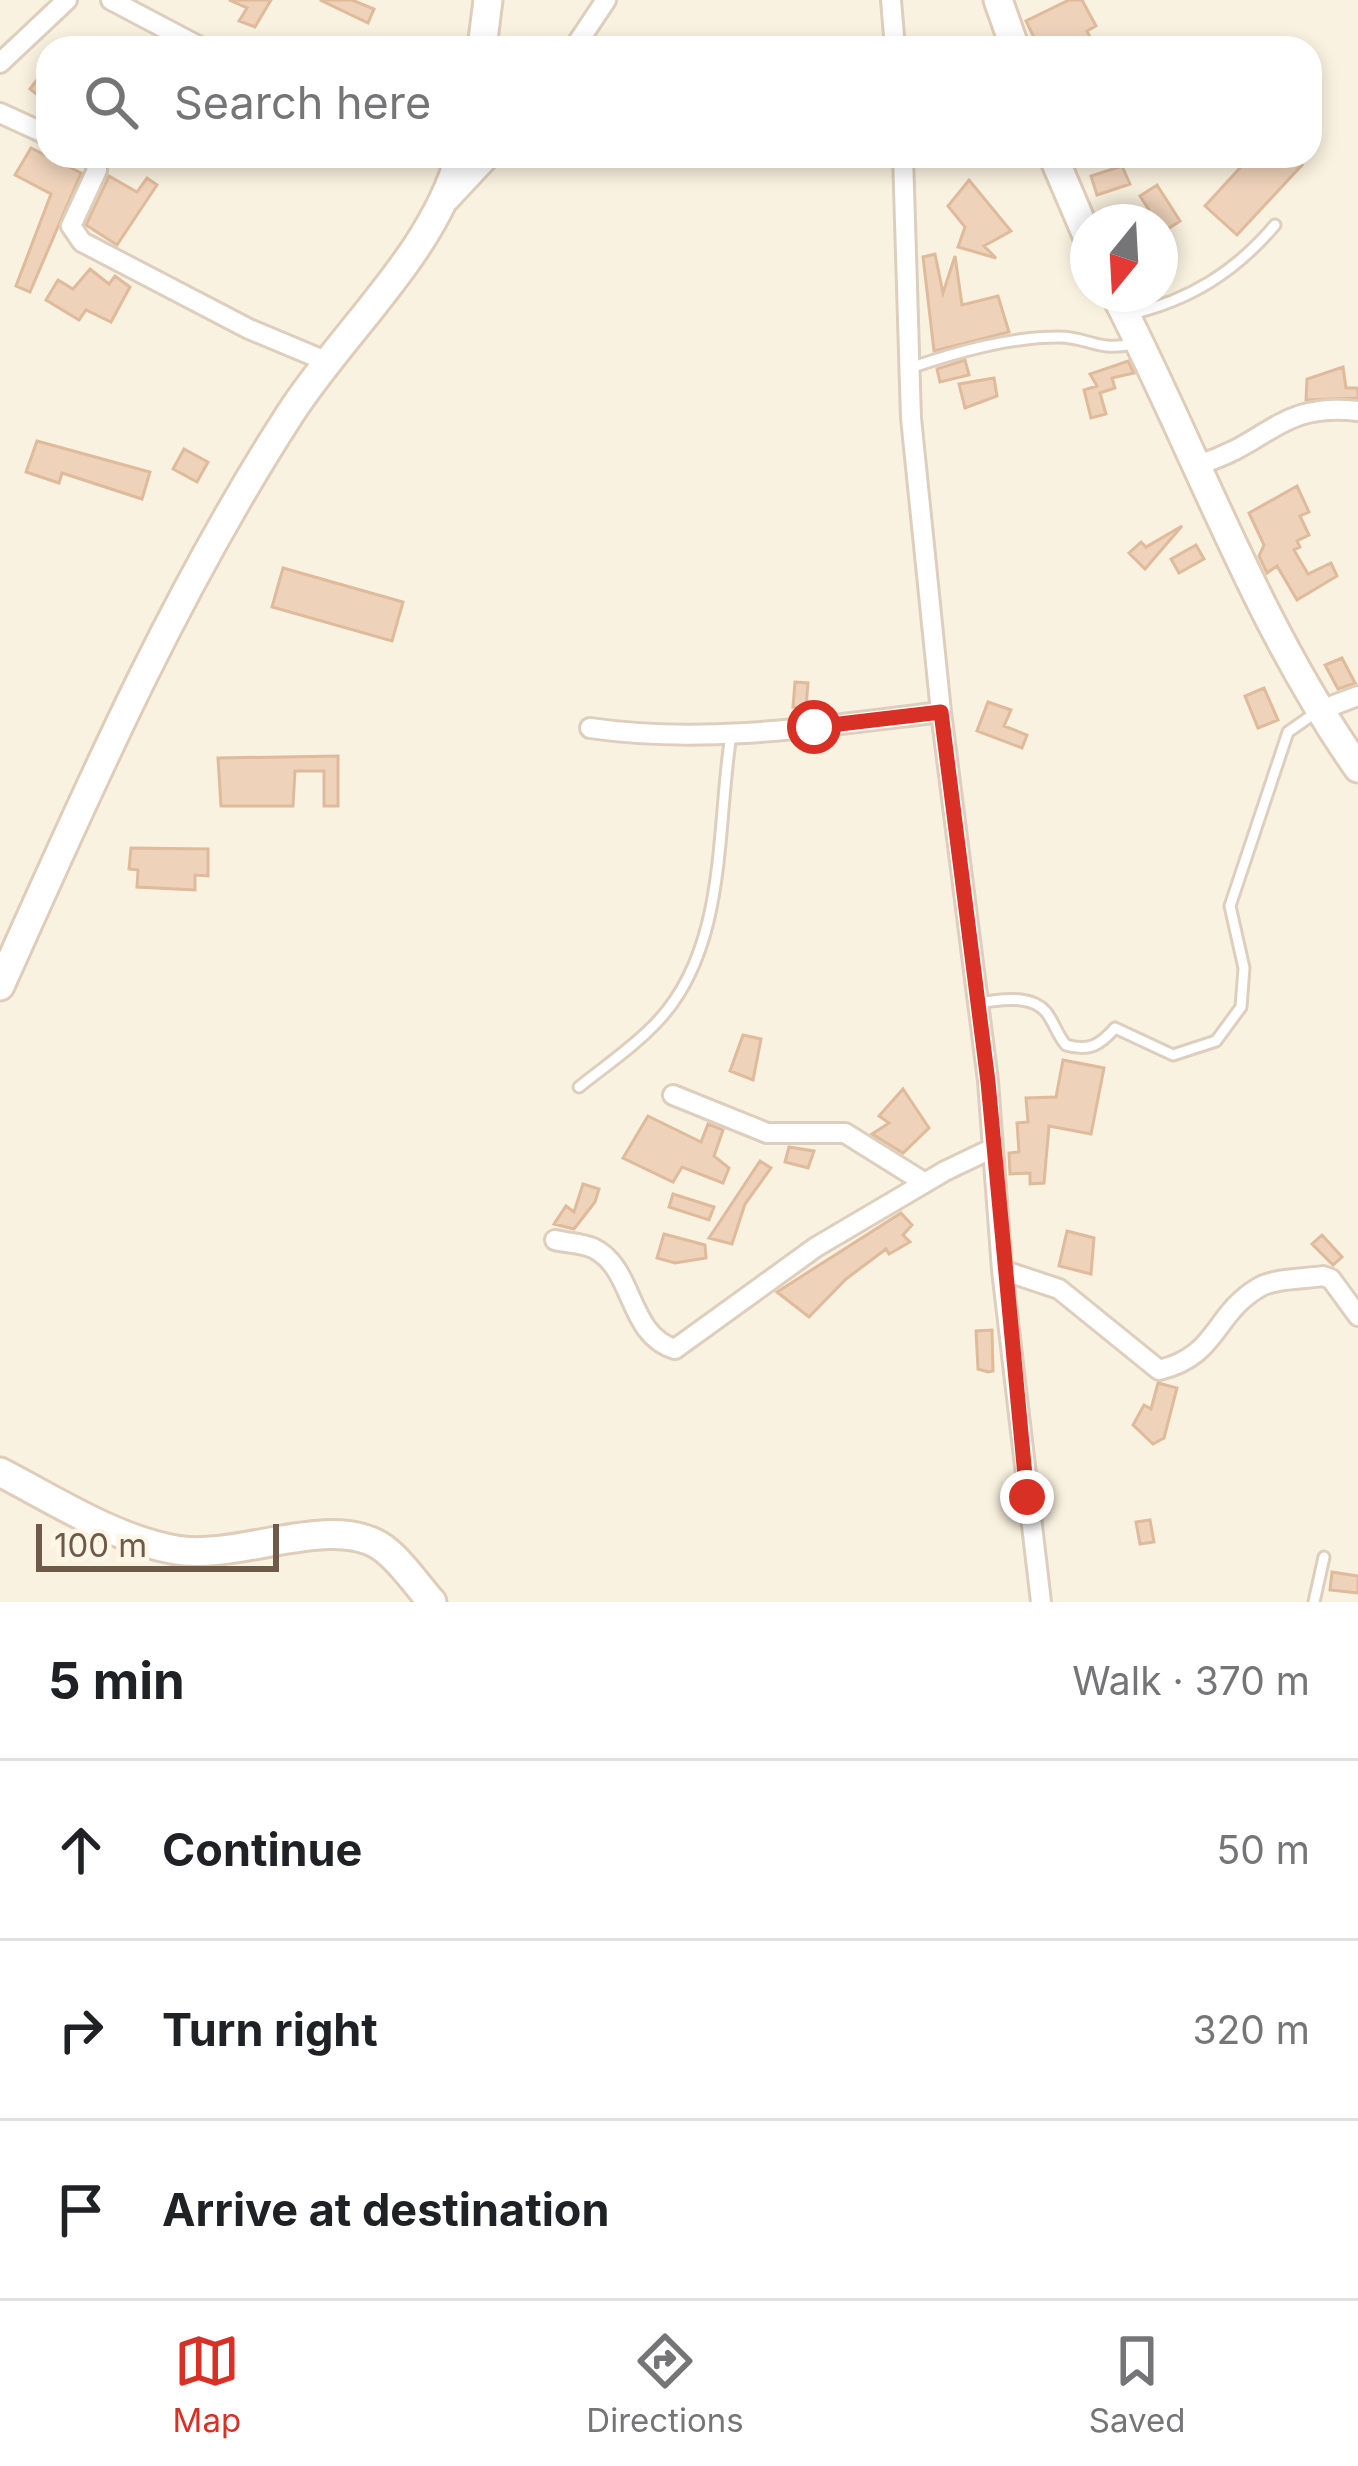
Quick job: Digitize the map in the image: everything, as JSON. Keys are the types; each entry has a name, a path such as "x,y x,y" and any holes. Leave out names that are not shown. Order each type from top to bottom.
{"street":[{"path":"0,63 68,0"},
{"path":"112,0 180,36"},
{"path":"484,36 488,0"},
{"path":"582,36 606,0"},
{"path":"891,0 894,36"},
{"path":"998,0 1011,36"},
{"path":"0,113 36,130"},
{"path":"97,168 71,226 82,242 249,329 328,362"},
{"path":"446,205 457,168"},
{"path":"0,986 103,752 173,613 291,412 446,205 480,168"},
{"path":"903,168 910,368 941,712 980,1002 1002,1270 1041,1602"},
{"path":"1059,168 1074,204"},
{"path":"1124,312 1318,711 1358,768"},
{"path":"1200,464 1242,449 1295,412 1322,407 1358,411"},
{"path":"1318,711 1358,696"},
{"path":"590,728 640,735 731,736 941,712"},
{"path":"673,1095 767,1133 845,1133 925,1183"},
{"path":"555,1240 596,1249 620,1278 642,1325 660,1344 676,1349 816,1247 993,1148"},
{"path":"1002,1270 1059,1289 1159,1370 1198,1357 1230,1310 1258,1287 1323,1276 1331,1279 1358,1316"},
{"path":"0,1472 88,1518 176,1550 219,1554 356,1535 383,1548 432,1602"}],"lane":[{"path":"1178,301 1226,274 1274,225"},
{"path":"910,368 1012,342 1064,337 1109,350 1140,342"},
{"path":"980,1002 1017,998 1035,1004 1047,1012 1066,1045 1079,1049 1094,1048 1115,1028 1173,1055 1216,1041 1241,1007 1244,968 1230,906 1288,732 1318,711"},
{"path":"579,1087 661,1018 686,974 718,887 731,736"},
{"path":"1314,1602 1324,1558"}],"building":[{"path":"229,0 271,0 255,27 239,21 247,8"},
{"path":"320,0 352,0 374,9 368,23"},
{"path":"1069,0 1082,0 1096,26 1087,31 1090,36 1033,36 1026,21"},
{"path":"31,148 36,150 36,168 71,168 81,173 30,292 16,286 51,194 15,175"},
{"path":"1123,168 1130,184 1097,195 1091,176"},
{"path":"1240,168 1299,168 1237,235 1205,206"},
{"path":"109,176 137,192 147,178 157,185 117,245 86,225"},
{"path":"969,180 1011,231 984,246 996,258 958,247 965,227 948,206"},
{"path":"1157,185 1169,204 1145,204 1140,196"},
{"path":"935,254 943,293 955,256 962,305 998,296 1009,332 934,351 923,257"},
{"path":"90,269 109,284 115,276 130,287 111,322 86,310 79,320 46,300 58,280 73,289"},
{"path":"965,360 969,375 940,382 937,369"},
{"path":"1128,361 1134,373 1112,378 1115,388 1100,393 1106,414 1091,418 1084,390 1097,386 1090,374"},
{"path":"1343,367 1346,388 1358,388 1358,398 1306,400 1307,379"},
{"path":"994,378 997,396 965,408 959,384"},
{"path":"37,441 150,472 142,499 62,473 59,483 26,472"},
{"path":"184,449 208,462 197,482 173,469"},
{"path":"1297,486 1309,512 1300,516 1309,535 1297,541 1300,547 1294,550 1308,574 1331,563 1337,576 1297,600 1277,566 1267,573 1259,556 1264,545 1249,513"},
{"path":"1182,526 1145,569 1129,553 1141,542 1146,547"},
{"path":"1196,545 1204,559 1179,573 1171,559"},
{"path":"283,568 403,602 392,641 272,607"},
{"path":"1342,658 1355,683 1338,689 1325,665"},
{"path":"795,682 808,683 806,708 793,707"},
{"path":"1264,688 1278,720 1258,728 1245,696"},
{"path":"988,702 1011,710 1004,726 1027,735 1022,748 977,731"},
{"path":"338,756 338,806 324,806 324,771 295,771 293,806 221,806 218,758"},
{"path":"131,848 208,849 208,876 195,875 195,890 137,887 138,870 129,869"},
{"path":"743,1035 761,1039 753,1080 730,1071"},
{"path":"1063,1060 1104,1068 1091,1134 1049,1126 1044,1183 1030,1184 1030,1173 1010,1174 1009,1153 1019,1152 1017,1123 1028,1122 1026,1098 1056,1097"},
{"path":"903,1089 929,1128 903,1153 872,1134 889,1123 879,1116"},
{"path":"648,1116 701,1142 708,1124 723,1130 714,1156 729,1168 723,1183 682,1167 673,1182 623,1158"},
{"path":"789,1147 814,1151 808,1168 785,1162"},
{"path":"760,1161 771,1168 745,1204 732,1244 709,1238"},
{"path":"583,1184 599,1189 595,1202 574,1229 554,1224 566,1206 574,1212"},
{"path":"673,1194 714,1207 709,1220 669,1207"},
{"path":"901,1213 912,1225 903,1235 910,1242 889,1254 886,1249 846,1279 809,1317 777,1292"},
{"path":"1067,1231 1094,1238 1091,1274 1059,1266"},
{"path":"664,1234 705,1245 706,1258 675,1263 657,1258"},
{"path":"1322,1235 1342,1257 1333,1265 1312,1244"},
{"path":"992,1330 993,1371 988,1372 978,1369 976,1331"},
{"path":"1158,1383 1177,1388 1164,1438 1153,1444 1133,1425 1144,1405 1151,1409"},
{"path":"1150,1520 1154,1542 1140,1544 1136,1522"},
{"path":"1332,1572 1358,1576 1358,1593 1330,1590"}],"route":[{"path":"814,727 941,712 980,1002 1027,1497"}]}
